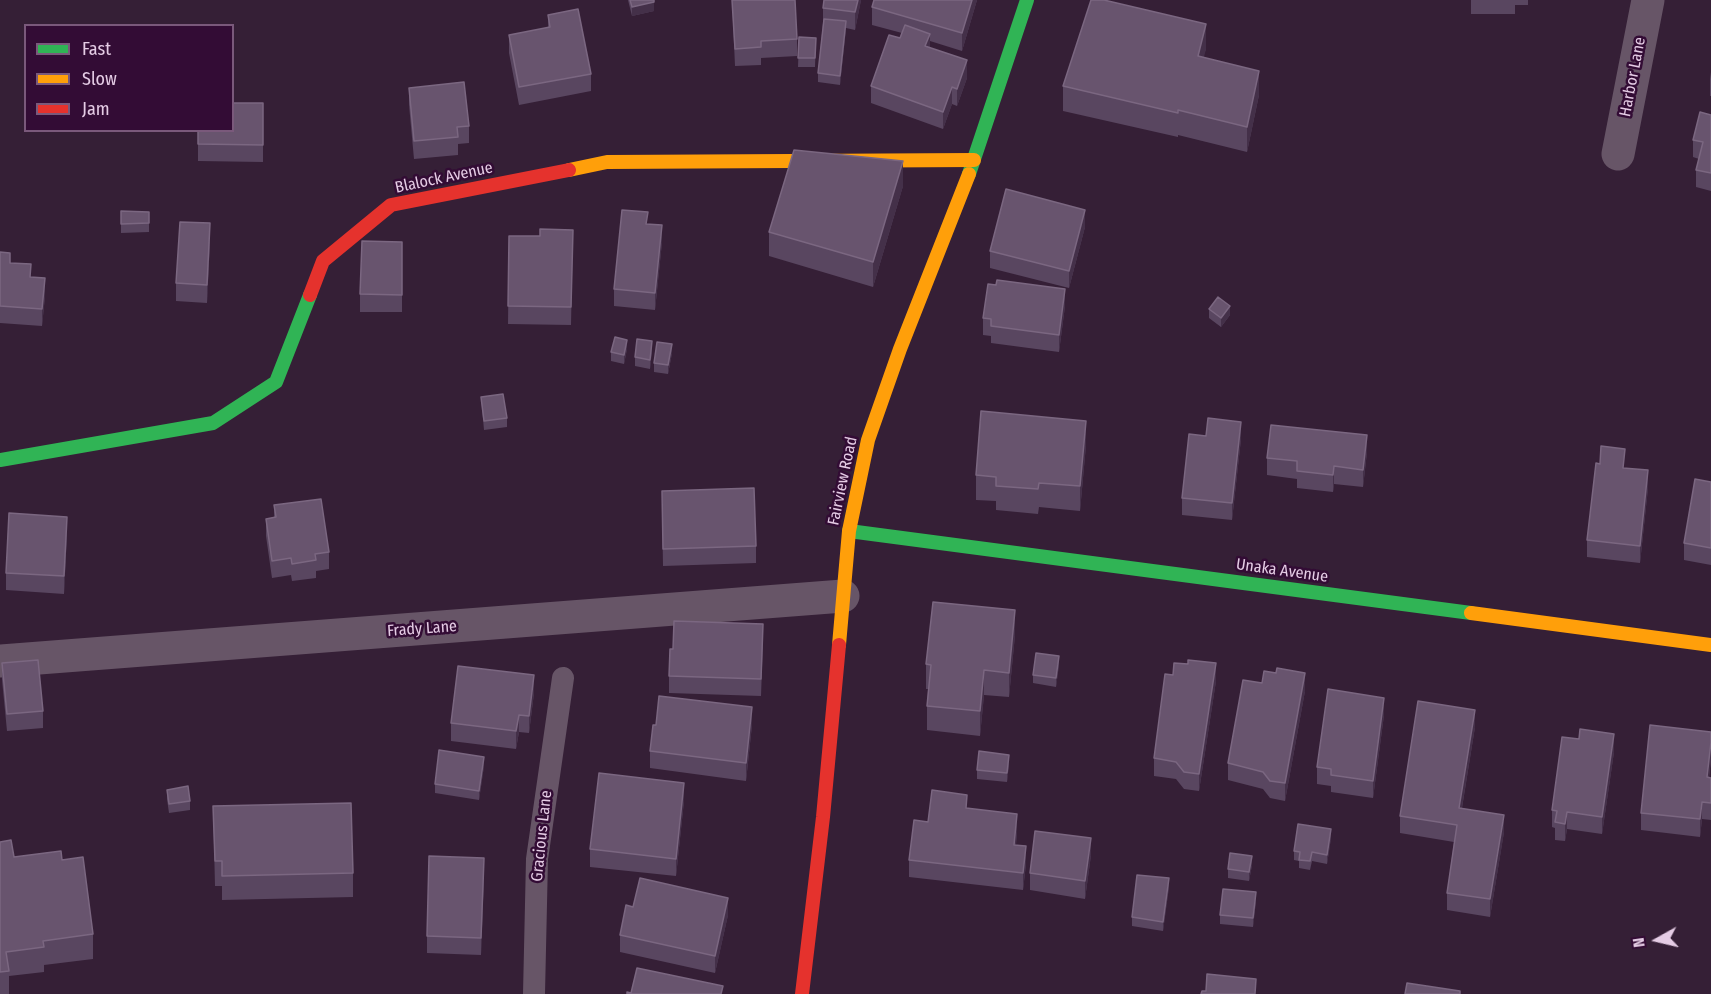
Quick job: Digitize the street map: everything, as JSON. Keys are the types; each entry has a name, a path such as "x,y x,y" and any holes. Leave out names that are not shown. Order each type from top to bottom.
{"street":[{"name":"Fairview Road","path":"802,994 823,817 849,531 868,440 900,349 974,160 1027,0"},
{"name":"Harbor Lane","path":"1618,154 1648,0"},
{"name":"Blalock Avenue","path":"0,460 213,423 276,382 323,261 391,206 607,162 974,160"},
{"name":"Unaka Avenue","path":"849,531 1711,645"},
{"name":"Frady Lane","path":"0,661 843,596"}],"lane":[{"name":"Gracious Lane","path":"534,994 537,860 562,678"}],"building":[{"path":"630,0 654,0 654,2 632,7"},
{"path":"732,0 795,0 797,39 761,41 761,47 735,49"},
{"path":"824,0 858,0 855,12 823,8"},
{"path":"874,0 972,0 962,33 872,7"},
{"path":"1091,0 1104,0 1206,24 1198,56 1259,71 1247,127 1063,86"},
{"path":"578,9 591,74 519,87 509,35 550,27 548,15"},
{"path":"824,19 846,21 840,76 818,73"},
{"path":"905,25 930,34 925,46 967,60 957,89 952,87 943,112 871,86 889,35 900,38"},
{"path":"799,37 816,38 815,58 798,58"},
{"path":"464,82 469,126 457,127 458,137 414,141 409,88"},
{"path":"234,103 263,103 263,145 198,144 198,132 234,132"},
{"path":"1700,112 1711,115 1711,173 1696,170 1703,142 1693,140"},
{"path":"794,150 903,161 873,262 769,232"},
{"path":"1006,189 1085,210 1069,271 990,251"},
{"path":"622,210 648,212 646,224 662,225 655,293 614,289"},
{"path":"121,211 149,212 149,223 121,224"},
{"path":"180,222 210,223 207,285 176,283"},
{"path":"540,229 573,230 571,307 508,306 509,236 540,236"},
{"path":"362,241 402,242 402,295 360,294"},
{"path":"0,252 10,253 10,263 31,264 30,277 45,278 42,309 0,306"},
{"path":"997,280 1065,289 1059,335 991,326 991,319 983,318 988,284 996,285"},
{"path":"1218,297 1230,306 1221,318 1209,309"},
{"path":"615,337 627,340 624,355 611,352"},
{"path":"637,339 652,341 650,360 635,357"},
{"path":"657,342 672,344 668,365 654,363"},
{"path":"503,394 507,418 484,421 481,397"},
{"path":"981,411 1086,421 1080,486 1039,483 1038,489 996,486 996,477 976,475"},
{"path":"1208,418 1241,422 1232,503 1182,498 1189,434 1206,436"},
{"path":"1271,425 1367,435 1363,470 1334,466 1333,475 1297,471 1297,461 1267,458"},
{"path":"1601,446 1625,449 1623,468 1648,470 1640,546 1587,540 1596,463 1600,464"},
{"path":"1695,479 1711,482 1711,548 1684,543"},
{"path":"754,488 756,546 663,549 662,491"},
{"path":"321,499 329,552 315,554 316,560 292,564 291,558 272,561 266,519 276,517 274,505"},
{"path":"9,513 67,517 64,576 6,573"},
{"path":"933,602 1015,610 1009,673 984,670 980,711 927,706 931,665 926,664"},
{"path":"674,621 763,624 761,679 669,676"},
{"path":"1036,653 1059,656 1056,678 1033,675"},
{"path":"38,660 43,711 7,714 2,663"},
{"path":"1188,660 1216,663 1199,774 1184,772 1176,762 1154,758 1165,674 1173,675 1174,663 1188,664"},
{"path":"458,666 534,675 529,716 519,715 516,731 451,723"},
{"path":"1277,668 1305,673 1285,783 1270,781 1263,772 1228,763 1243,680 1262,683 1264,671 1276,673"},
{"path":"1328,689 1384,698 1373,781 1331,775 1331,769 1317,767"},
{"path":"659,696 752,707 746,763 650,751"},
{"path":"1418,701 1475,710 1459,808 1504,815 1490,899 1447,893 1457,825 1400,816"},
{"path":"1650,725 1711,732 1707,777 1711,778 1711,803 1702,802 1700,819 1641,813"},
{"path":"1580,729 1614,734 1602,817 1567,812 1565,824 1555,822 1557,811 1552,810 1562,737 1579,739"},
{"path":"439,750 484,757 479,791 435,784"},
{"path":"979,751 1009,755 1007,773 977,770"},
{"path":"599,773 684,783 676,859 590,849"},
{"path":"188,786 190,801 169,804 167,790"},
{"path":"932,790 967,795 966,808 1017,814 1014,845 1026,846 1023,873 909,860 914,820 928,822"},
{"path":"351,803 353,873 222,876 222,861 215,861 213,806"},
{"path":"1298,824 1331,829 1327,855 1312,852 1310,861 1299,860 1300,852 1294,851"},
{"path":"1035,831 1091,838 1085,881 1030,873"},
{"path":"11,840 14,857 61,851 62,860 83,857 93,934 43,941 44,947 6,952 9,971 0,972 0,842"},
{"path":"1230,853 1252,856 1249,872 1228,869"},
{"path":"429,856 484,858 481,938 427,936"},
{"path":"1137,875 1169,878 1163,922 1132,917"},
{"path":"640,878 728,898 715,956 620,935 626,905 633,907"},
{"path":"1223,889 1256,892 1253,918 1220,915"},
{"path":"637,968 723,986 721,994 627,994 627,992 631,993"},
{"path":"1207,974 1256,979 1255,994 1201,994 1202,991 1206,991"},
{"path":"1407,983 1460,991 1460,994 1405,994"}],"traffic: fast":[{"path":"969,174 1027,0"},
{"path":"0,460 213,423 276,382 310,295"},
{"path":"849,531 1471,613"}],"traffic: slow":[{"path":"569,170 607,162 974,160"},
{"path":"839,645 849,531 868,440 900,349 969,174"},
{"path":"1471,613 1711,645"}],"traffic: jam":[{"path":"310,295 323,261 391,205 569,170"},
{"path":"802,994 823,817 839,645"}]}
